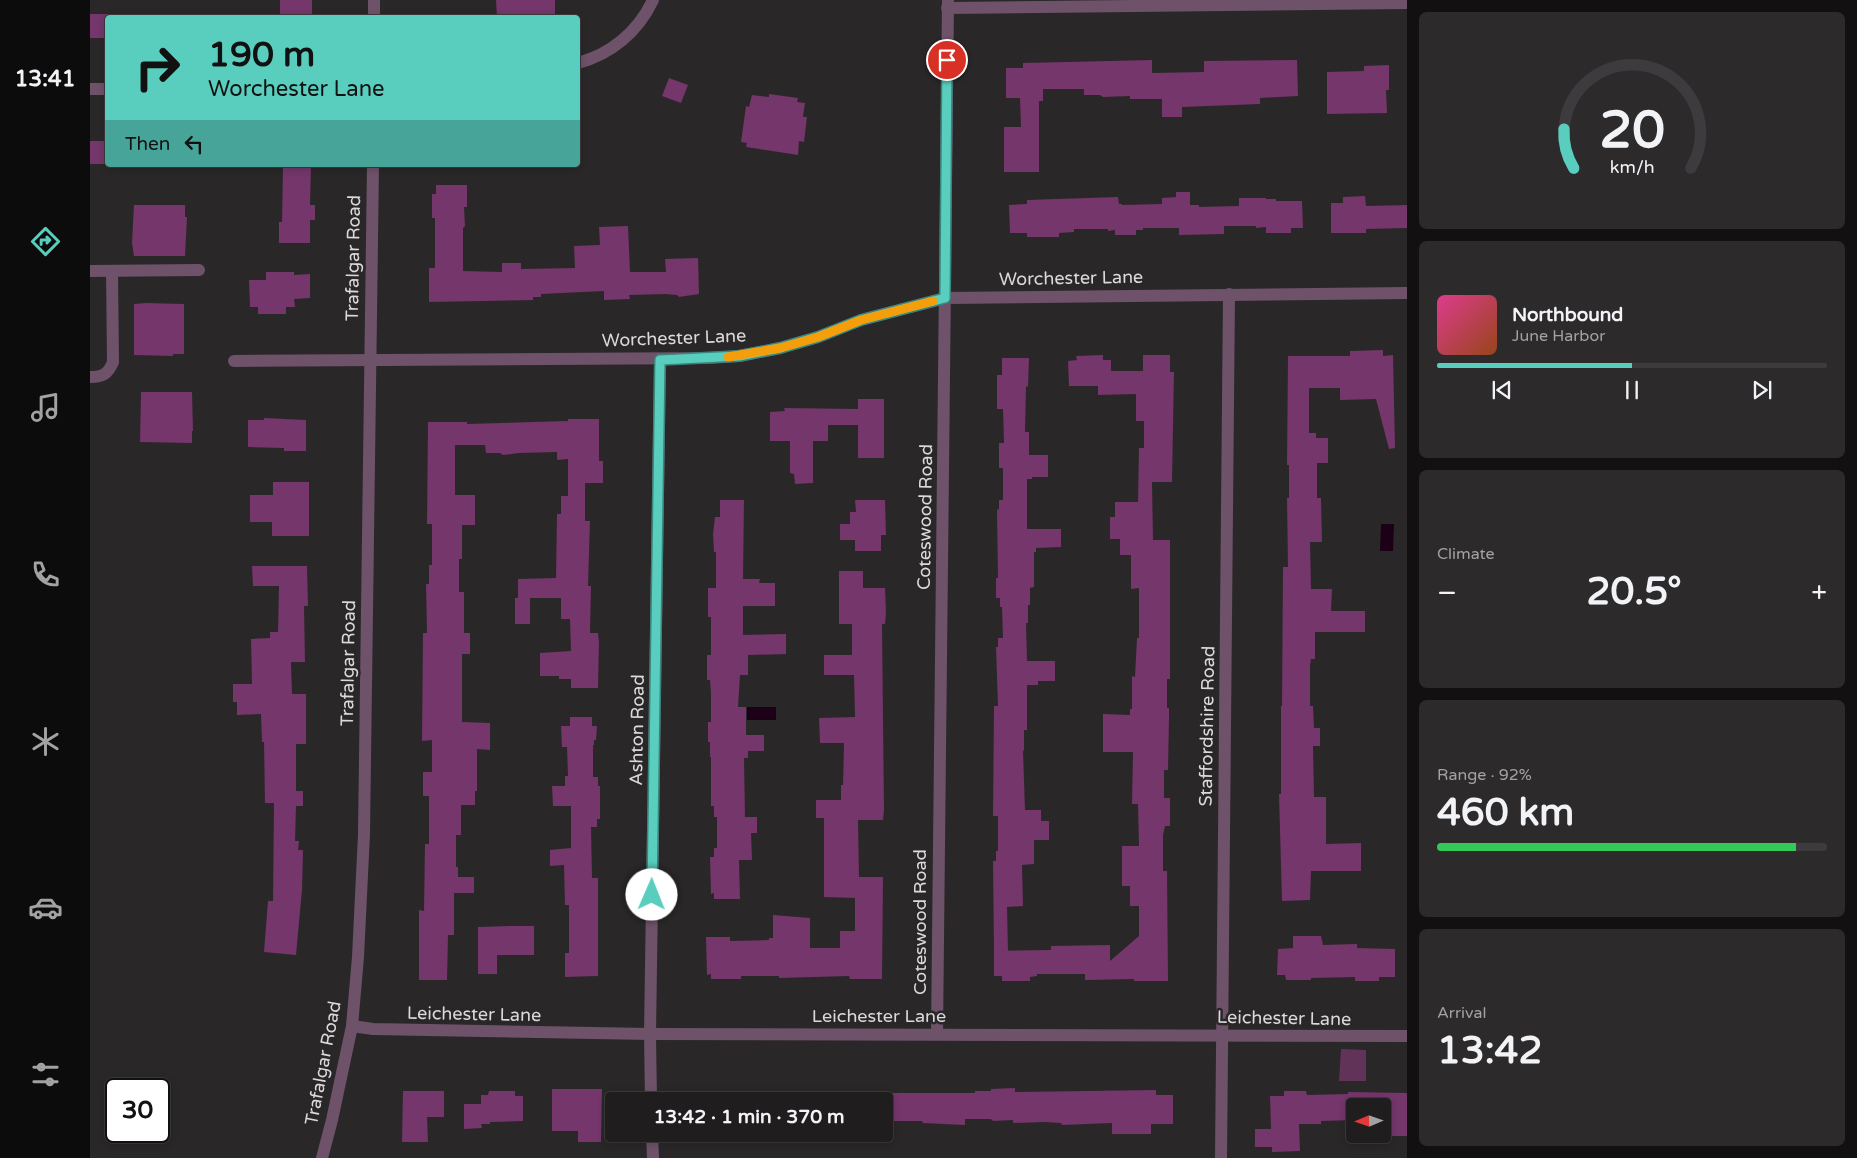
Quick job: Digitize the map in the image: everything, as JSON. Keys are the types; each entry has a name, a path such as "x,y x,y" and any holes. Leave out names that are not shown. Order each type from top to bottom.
{"street":[{"path":"374,0 374,15"},
{"path":"580,62 600,56 625,38 641,20 653,0"},
{"path":"948,4 1407,3"},
{"name":"Coteswood Road","path":"937,1034 948,4"},
{"path":"90,89 105,89"},
{"name":"Trafalgar Road","path":"322,1158 352,1026 358,957 364,834 373,167"},
{"path":"90,271 199,270"},
{"path":"90,377 101,377 109,372 113,362 112,271"},
{"name":"Worchester Lane","path":"234,361 660,360 739,356 780,348 818,337 861,320 945,298 1407,293"},
{"name":"Staffordshire Road","path":"1222,1158 1229,294"},
{"name":"Ashton Road","path":"651,1092 650,1034 660,360"},
{"name":"Leichester Lane","path":"352,1026 373,1029 650,1034 1407,1036"},
{"path":"652,1142 652,1158"}],"shaded area":[{"path":"1381,524 1394,524 1393,551 1380,551"},
{"path":"747,707 776,707 776,720 747,720"},
{"path":"1341,1049 1366,1050 1366,1081 1339,1081"}],"building":[{"path":"280,0 312,0 312,15 280,15"},
{"path":"496,0 555,0 555,15 497,15"},
{"path":"90,14 108,14 105,15 105,38 90,38"},
{"path":"1152,60 1152,73 1204,72 1204,61 1297,60 1298,96 1260,98 1260,104 1182,107 1182,117 1162,117 1162,99 1130,99 1130,96 1103,97 1100,95 1084,95 1084,89 1043,89 1043,101 1039,101 1039,172 1004,172 1004,127 1021,127 1020,98 1006,98 1006,68 1023,68 1023,63"},
{"path":"1389,65 1389,90 1386,90 1387,113 1327,114 1327,72 1364,71 1364,66"},
{"path":"669,78 688,85 681,103 662,96"},
{"path":"769,94 798,98 797,102 805,103 803,117 807,117 804,142 799,141 798,155 746,147 747,143 741,142 746,106 749,107 752,95 769,97"},
{"path":"90,141 105,141 105,164 90,164"},
{"path":"283,167 311,167 310,205 315,205 315,220 310,220 310,243 279,243 279,222 282,222"},
{"path":"436,185 467,185 467,207 464,207 465,226 463,228 463,271 502,272 502,263 521,263 521,269 575,268 574,246 600,245 599,227 628,226 630,272 666,272 665,259 698,258 699,294 679,297 666,294 629,295 630,299 604,300 604,291 541,294 541,297 533,297 533,300 429,302 429,268 435,268 435,218 432,218 432,194 436,194"},
{"path":"1176,192 1190,192 1190,205 1199,205 1199,207 1239,206 1239,198 1302,201 1303,228 1291,228 1291,233 1266,233 1266,227 1224,226 1224,234 1179,235 1179,228 1143,228 1143,230 1136,230 1136,235 1115,235 1115,230 1108,231 1108,229 1074,229 1074,232 1059,233 1059,237 1027,237 1027,233 1010,233 1009,205 1027,204 1027,200 1118,197 1119,204 1122,205 1162,204 1162,198 1176,197"},
{"path":"1365,196 1366,206 1407,205 1407,228 1366,229 1366,233 1331,233 1331,203 1343,203 1343,197"},
{"path":"134,205 185,205 185,217 187,217 185,256 134,256 132,243"},
{"path":"266,272 294,272 294,275 310,274 310,298 294,299 295,307 286,307 286,314 258,314 258,307 250,307 249,280 266,280"},
{"path":"134,304 184,304 184,354 173,354 173,356 134,355"},
{"path":"1383,350 1383,356 1393,355 1395,448 1389,449 1376,399 1340,400 1340,388 1309,388 1309,433 1316,433 1316,438 1328,438 1328,463 1317,463 1317,498 1321,498 1322,542 1310,542 1311,589 1332,589 1331,611 1365,611 1365,632 1315,632 1315,659 1311,659 1310,666 1310,706 1313,706 1314,728 1320,728 1320,746 1313,746 1314,797 1326,797 1326,844 1361,843 1361,871 1311,871 1310,900 1282,901 1279,794 1281,794 1283,567 1288,567 1288,356 1350,356 1350,351"},
{"path":"1103,355 1103,360 1111,360 1111,371 1143,371 1143,355 1170,355 1170,372 1174,372 1172,482 1152,482 1153,540 1170,540 1170,679 1167,679 1167,708 1169,708 1168,770 1164,770 1164,798 1170,798 1170,826 1165,826 1163,835 1163,871 1167,871 1168,981 1134,981 1134,979 1085,980 1085,974 1037,974 1037,976 1030,977 1030,981 1002,981 1002,976 994,976 994,951 1051,950 1051,946 1110,945 1110,961 1139,936 1139,906 1130,906 1130,886 1122,886 1122,846 1139,846 1138,804 1132,804 1133,752 1103,752 1103,714 1130,715 1130,709 1132,709 1132,676 1135,677 1137,638 1139,638 1139,588 1131,589 1131,555 1120,555 1120,539 1110,539 1110,517 1115,517 1115,502 1138,502 1139,448 1144,448 1144,421 1136,421 1136,394 1098,395 1098,386 1069,386 1068,361 1077,360 1076,356"},
{"path":"1002,358 1029,358 1025,432 1029,432 1029,455 1048,455 1048,477 1032,477 1032,479 1027,479 1027,529 1061,529 1061,547 1036,548 1036,552 1034,552 1034,587 1030,588 1028,623 1026,623 1027,661 1055,661 1055,681 1038,681 1038,685 1027,685 1027,730 1024,730 1023,751 1025,810 1041,810 1041,821 1049,821 1049,840 1034,840 1034,864 1022,865 1023,906 1007,907 1008,951 994,951 993,861 996,861 996,851 998,851 998,816 993,816 994,706 998,706 996,647 998,647 998,638 1003,638 1002,607 1000,607 1000,598 996,598 996,578 998,578 997,509 999,510 999,500 1003,500 1003,468 999,468 999,443 1004,443 1003,409 997,409 997,375 1002,375"},
{"path":"141,392 192,392 192,443 140,442"},
{"path":"858,399 884,399 884,458 858,458 858,425 828,425 828,441 813,441 813,483 795,484 794,474 790,473 790,441 770,441 770,412 785,411 784,408 858,409"},
{"path":"264,418 306,420 306,451 284,451 284,448 248,447 248,420 264,420"},
{"path":"568,419 599,419 599,461 603,461 603,483 585,483 585,521 590,521 588,586 591,586 590,633 598,633 598,688 571,688 571,679 559,679 559,676 540,676 540,653 571,651 570,619 561,619 561,598 518,598 518,579 556,578 557,514 561,514 561,496 568,496 568,459 557,460 557,452 503,455 500,453 486,453 485,445 455,445 455,495 475,495 475,525 462,525 462,559 459,559 459,592 464,592 464,633 470,633 470,654 462,654 462,722 490,723 490,750 477,749 475,805 461,805 461,835 456,835 456,867 458,867 458,877 474,877 474,893 454,893 454,935 448,935 447,980 419,980 419,910 424,911 425,844 429,844 429,796 423,796 423,772 432,772 432,740 422,741 423,633 427,633 426,584 429,584 429,565 432,565 432,524 427,524 428,422 467,422 467,424 568,421"},
{"path":"273,482 309,482 309,536 272,536 272,522 250,522 250,495 273,495"},
{"path":"720,500 744,500 743,579 760,579 759,583 775,583 775,606 743,606 743,635 786,634 786,654 748,655 748,675 740,675 738,707 746,707 746,735 764,735 764,751 748,751 748,758 744,758 745,817 757,817 757,833 751,833 752,860 739,860 740,899 714,899 714,893 711,894 710,857 714,857 714,848 717,848 717,817 714,817 714,806 711,806 711,757 710,742 708,742 708,722 711,722 711,694 710,680 707,680 707,655 711,655 711,617 708,617 708,588 716,588 716,552 714,552 713,534 715,517 720,517"},
{"path":"855,500 885,500 886,535 881,535 881,551 855,551 855,540 840,540 840,524 850,524 850,512 856,512"},
{"path":"252,566 307,566 308,606 304,606 305,662 291,662 292,694 306,694 306,744 296,744 296,791 303,791 303,806 296,806 295,841 299,841 298,850 303,850 302,890 296,955 264,952 268,901 273,901 274,803 265,803 264,742 262,742 261,714 237,715 237,702 233,702 233,684 252,684 251,639 270,638 270,632 278,632 279,586 253,586"},
{"path":"839,571 863,571 863,588 885,588 886,613 885,624 882,624 883,820 858,820 859,877 883,877 882,979 850,979 849,976 779,978 779,976 741,976 741,979 711,979 711,974 707,975 706,937 730,937 730,941 769,940 769,938 773,938 773,915 810,918 810,948 840,948 840,931 855,931 855,898 824,897 824,818 816,818 816,800 841,800 841,785 843,785 844,743 820,743 819,718 855,717 854,675 824,675 824,655 852,655 852,624 839,624"},
{"path":"515,598 530,598 530,624 515,624"},
{"path":"570,717 592,717 592,726 597,726 596,740 594,740 593,745 593,777 598,777 598,786 600,786 600,819 597,819 597,827 591,827 592,878 598,878 598,976 565,977 565,953 569,953 569,905 565,905 564,865 550,866 550,850 571,848 571,806 553,806 552,786 565,786 565,776 568,776 567,747 562,747 561,726 570,726"},
{"path":"534,926 534,955 497,955 497,974 478,974 478,927"},
{"path":"1293,936 1321,936 1323,945 1357,944 1357,948 1395,949 1395,977 1379,977 1379,981 1355,981 1355,977 1286,980 1285,975 1277,975 1278,949 1293,948"},
{"path":"1015,1088 1015,1092 1156,1090 1156,1095 1173,1095 1173,1124 1151,1124 1151,1134 1112,1134 1112,1123 1062,1125 1061,1123 1044,1122 1013,1123 1013,1120 965,1119 965,1125 923,1123 922,1121 893,1121 893,1093 975,1093 975,1091 991,1091 991,1089"},
{"path":"552,1089 602,1089 601,1142 578,1142 578,1131 552,1131"},
{"path":"403,1091 444,1091 444,1117 427,1117 428,1142 402,1142"},
{"path":"489,1091 515,1091 515,1096 523,1096 523,1121 490,1122 490,1124 481,1124 482,1128 464,1129 464,1104 481,1104 481,1095 488,1095"},
{"path":"1284,1091 1306,1091 1307,1095 1348,1094 1348,1092 1407,1093 1407,1136 1391,1136 1391,1098 1346,1098 1346,1120 1321,1121 1321,1124 1299,1124 1300,1151 1272,1152 1272,1147 1255,1147 1255,1129 1271,1129 1270,1096 1284,1096"}],"slow traffic":[{"path":"728,357 780,348 818,337 861,320 933,301"}],"route":[{"path":"652,895 660,360 739,356 780,348 818,337 861,320 945,298 947,60"}]}
